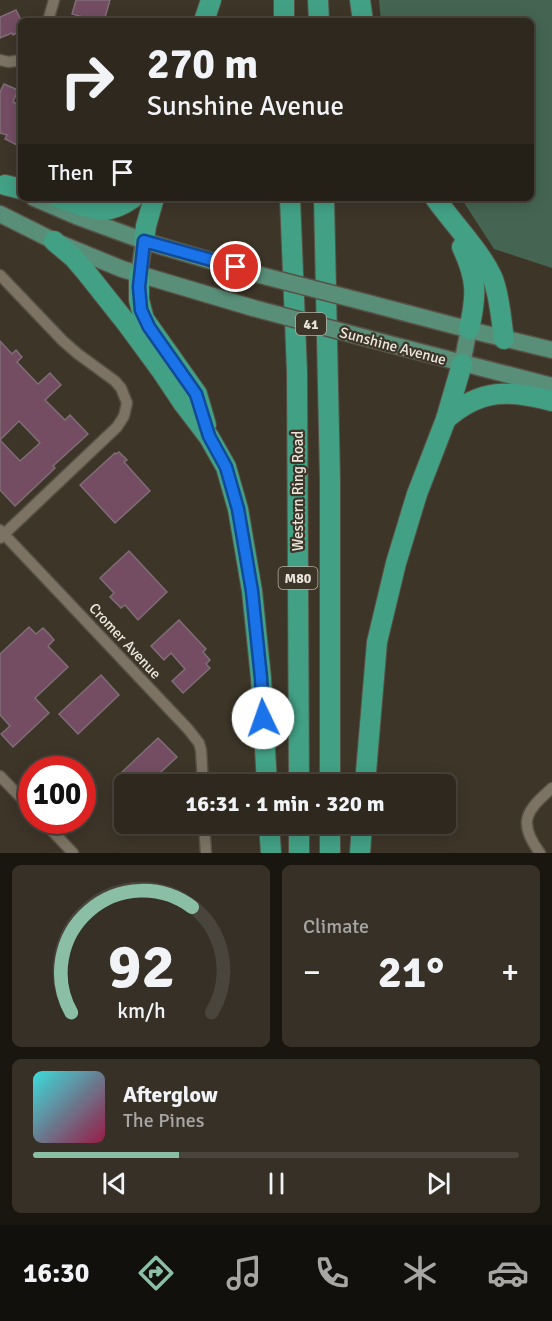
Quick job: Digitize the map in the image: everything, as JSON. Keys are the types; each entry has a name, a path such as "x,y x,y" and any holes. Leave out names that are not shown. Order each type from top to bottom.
{"highway":[{"path":"205,18 211,0"},
{"path":"284,0 284,18"},
{"path":"318,0 319,18"},
{"path":"360,0 363,18"},
{"path":"67,201 102,210 121,206 128,201"},
{"path":"144,241 153,201"},
{"name":"Western Ring Road","path":"290,201 297,372 299,774"},
{"name":"Western Ring Road","path":"324,201 330,490 330,774"},
{"path":"430,201 434,210 462,247 471,268 475,289 474,308 468,329"},
{"path":"437,201 479,256 491,276 498,296 504,339"},
{"path":"54,241 74,258 91,278 209,436 226,467 238,509 252,591 261,678 266,774"},
{"path":"140,274 139,300 144,319 196,394 209,436"},
{"path":"366,774 376,642 396,562 417,494 446,419 462,364"},
{"path":"446,419 460,407 475,399 493,395 521,394 552,401"},
{"path":"270,834 271,853"},
{"path":"299,834 299,853"},
{"path":"330,834 330,853"},
{"path":"360,853 361,834"}],"main road":[{"name":"41","path":"41,201 144,241 252,273 552,350"},
{"name":"Sunshine Avenue","path":"0,214 54,241 122,269 253,308 552,386"},
{"path":"140,274 144,241"},
{"path":"462,364 468,329"}],"street":[{"path":"49,18 54,0"},
{"path":"0,60 18,60"},
{"path":"0,275 63,341 116,381 127,403 124,416 117,427 1,534"},
{"name":"Cromer Avenue","path":"1,534 188,729 199,743 202,774"},
{"path":"0,776 18,795"},
{"path":"540,853 529,834 526,820 532,808 552,788"},
{"path":"55,834 73,853"},
{"path":"205,834 206,853"}],"green space":[{"path":"379,0 552,0 552,268 494,249 463,201 534,201 534,18 381,18"}],"building":[{"path":"76,0 110,0 105,18 87,18 72,14"},
{"path":"16,10 20,18 18,18 18,32 0,38 0,17"},
{"path":"4,84 18,90 13,102 18,104 17,145 5,139 7,135 0,133 0,92"},
{"path":"0,341 12,354 16,350 22,357 17,362 38,384 50,373 61,385 45,400 65,420 70,415 88,434 15,506 0,490 0,440","holes":["19,421 40,443 20,461 0,440"]},
{"path":"119,452 127,460 124,462 150,491 115,523 80,485 115,453"},
{"path":"129,551 167,592 138,620 125,605 121,608 110,597 114,593 100,578"},
{"path":"179,620 206,649 203,652 210,660 206,664 210,668 183,693 172,681 185,669 171,653 164,660 151,646"},
{"path":"29,627 36,634 43,628 49,634 54,640 48,646 68,667 35,698 49,713 13,747 1,734 10,726 0,715 0,654"},
{"path":"101,675 119,695 78,734 59,714"},
{"path":"158,738 177,757 159,774 120,774"}],"route":[{"path":"236,267 144,241 139,300 144,319 196,394 209,436 226,467 238,509 252,591 263,718"}]}
